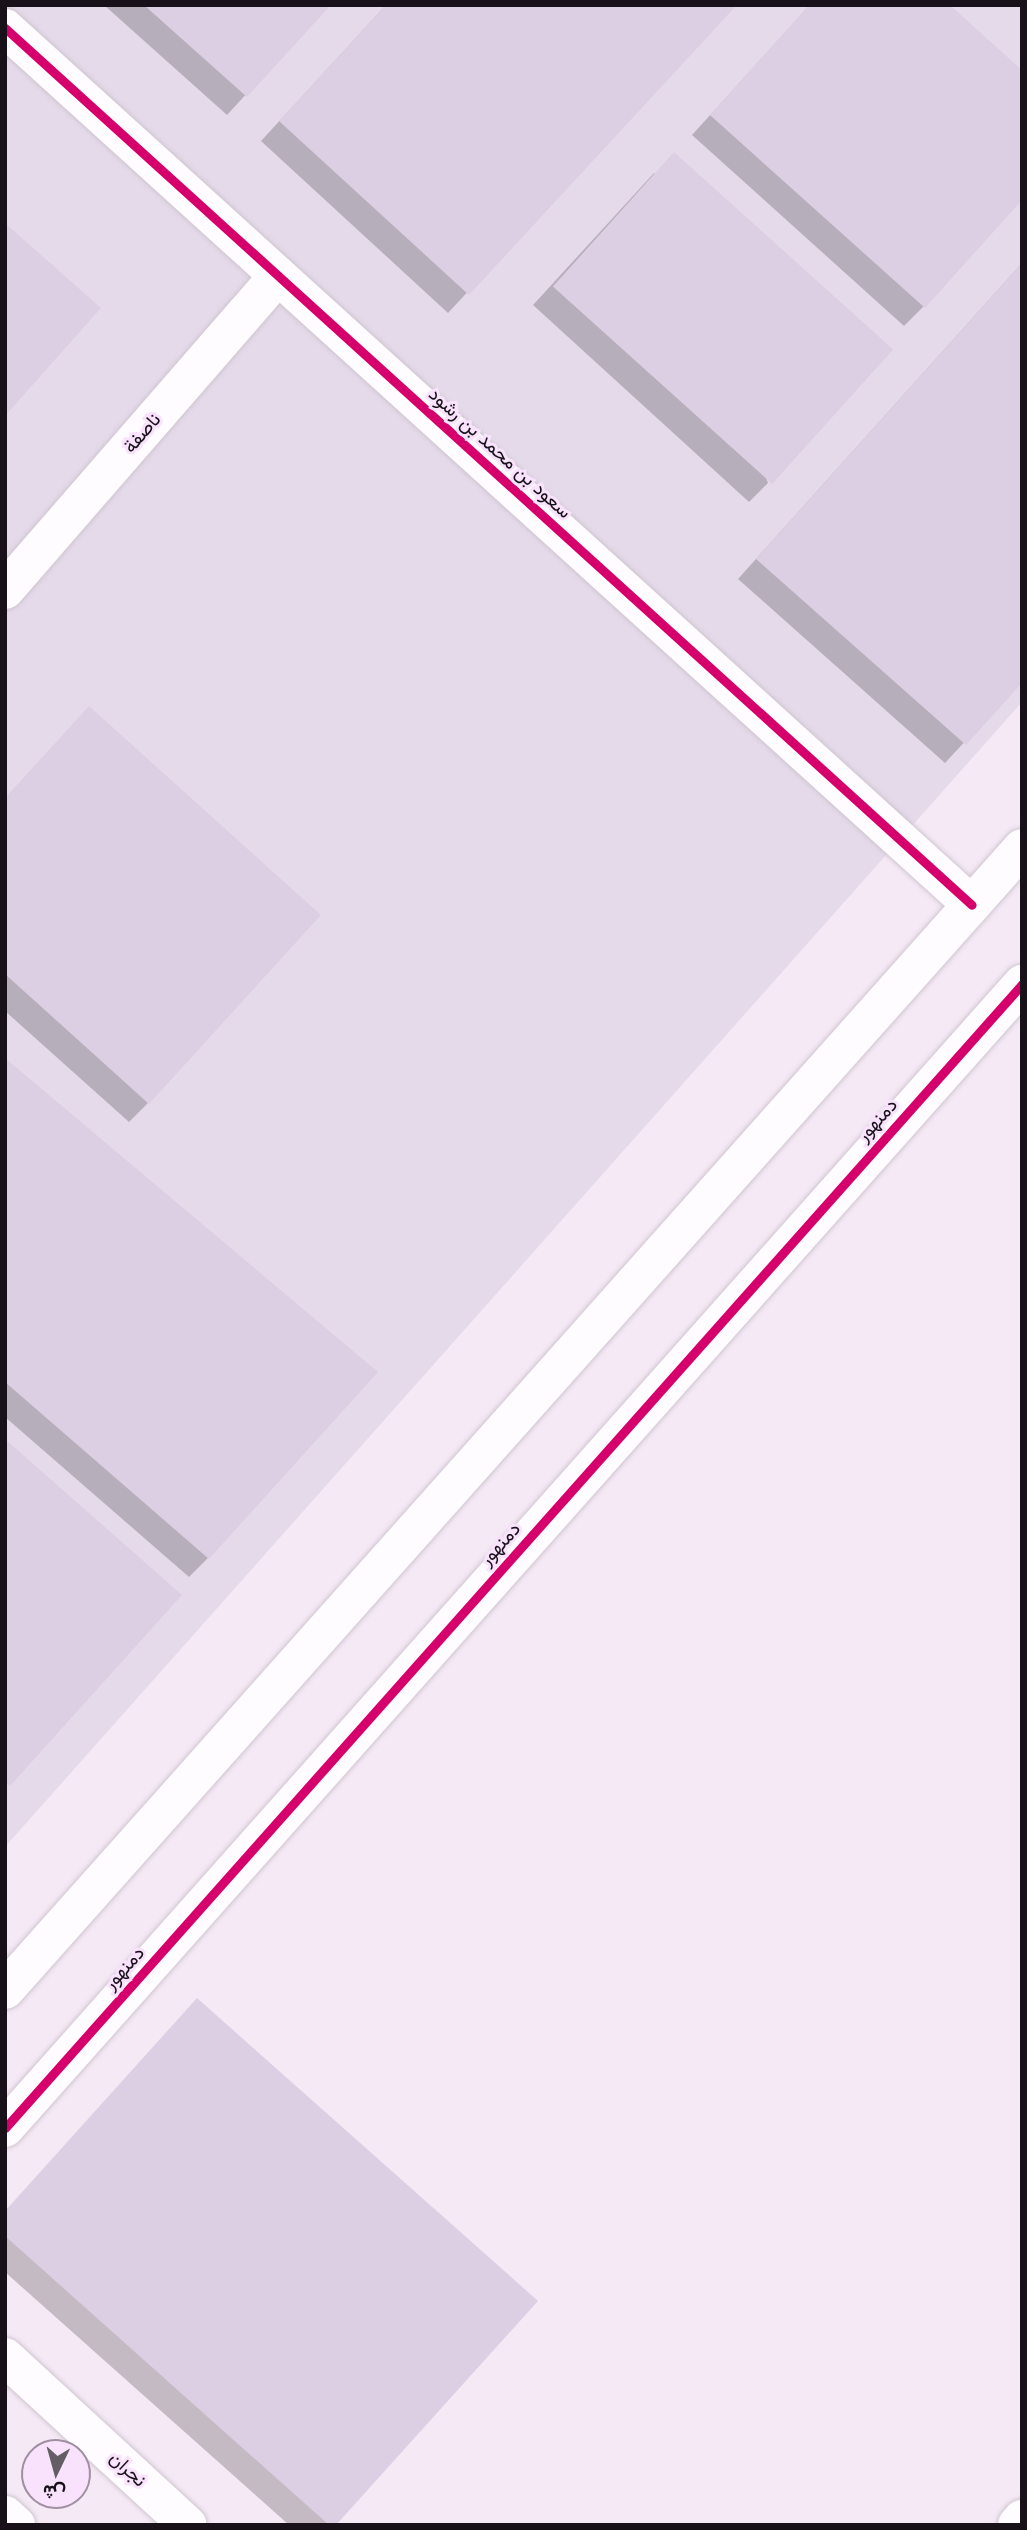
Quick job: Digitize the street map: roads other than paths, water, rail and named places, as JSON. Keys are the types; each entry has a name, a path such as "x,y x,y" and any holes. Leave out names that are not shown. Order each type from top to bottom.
{"street":[{"name":"سعود بن محمد بن رشود","path":"5,28 972,905"},
{"name":"ناصفة","path":"5,590 278,276"},
{"path":"5,1990 1022,848"},
{"name":"دمنهور","path":"5,2128 1022,984"},
{"name":"نجران","path":"5,2357 188,2525"},
{"path":"5,2515 16,2525"},
{"path":"1017,2525 1022,2519"}]}
